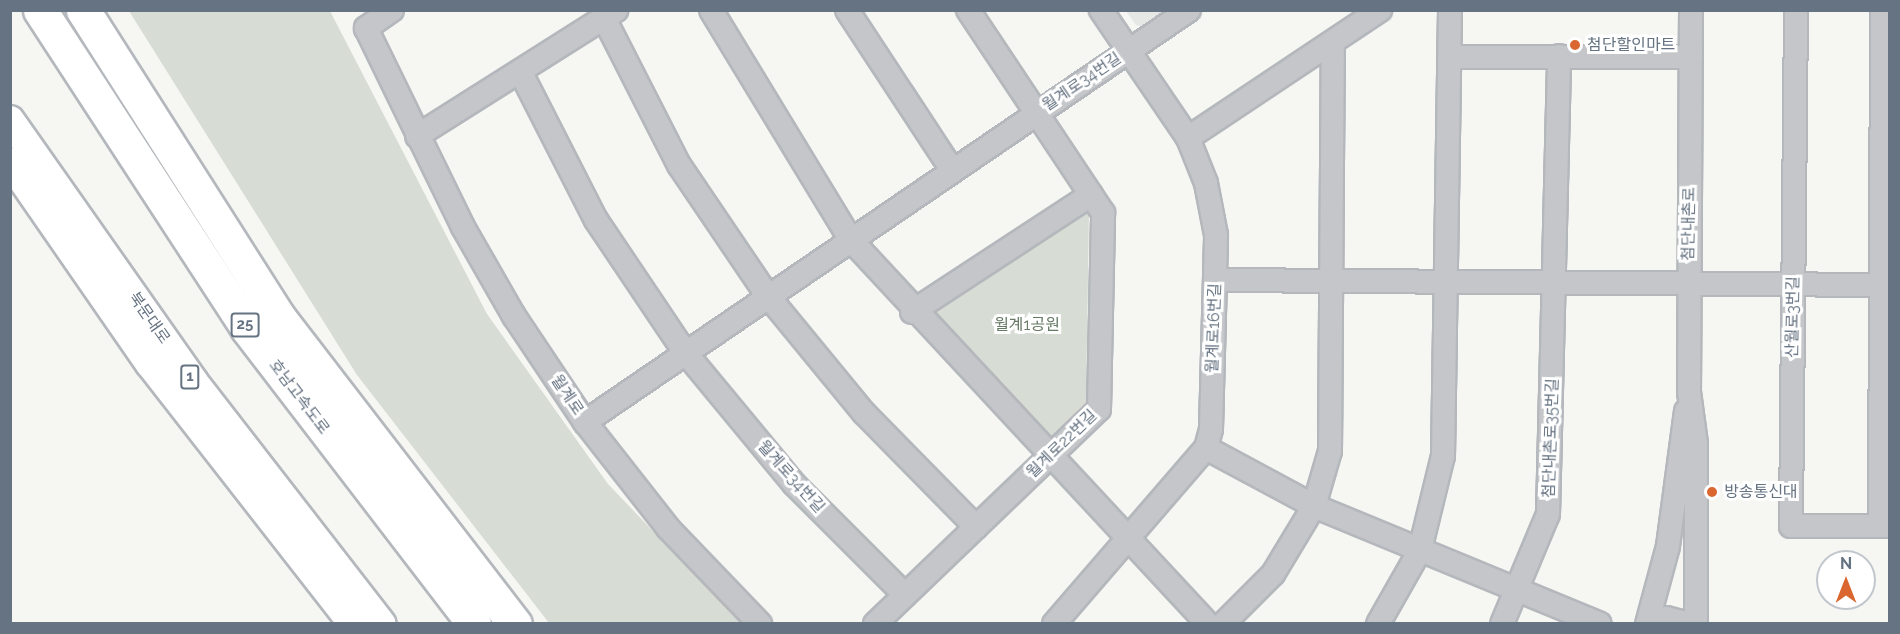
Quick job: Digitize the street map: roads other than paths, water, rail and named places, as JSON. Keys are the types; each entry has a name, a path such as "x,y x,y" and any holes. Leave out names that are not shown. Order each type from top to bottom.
{"highway":[{"name":"호남고속도로","path":"40,10 247,328 474,624"},
{"name":"호남고속도로","path":"83,10 280,319 515,624"}],"main road":[{"name":"북문대로","path":"10,120 194,382 382,624"},
{"name":"북문대로","path":"10,162 150,364 352,624"}],"street":[{"name":"월계로","path":"392,10 366,28 417,136 514,316 585,422 669,528 760,624"},
{"path":"711,10 850,239 912,312 1208,624"},
{"path":"847,10 952,170"},
{"name":"월계로34번길","path":"968,10 1036,114"},
{"name":"월계로16번길","path":"1101,10 1188,138 1206,183 1216,235 1216,280 1206,448"},
{"name":"월계로34번길","path":"585,422 766,295 1189,10"},
{"path":"1188,138 1333,44 1380,10"},
{"path":"1378,624 1420,549 1443,456 1449,10"},
{"name":"첨단내촌로","path":"1689,392 1691,10"},
{"name":"산월로3번길","path":"1796,10 1791,526 1885,526"},
{"path":"1882,10 1885,526"},
{"path":"417,136 521,73 610,14 680,165 766,295 864,413 976,527"},
{"path":"1223,624 1273,574 1314,506 1329,451 1333,44"},
{"name":"첨단내촌로35번길","path":"1502,624 1548,514 1556,283 1559,56"},
{"path":"1449,57 1691,57"},
{"name":"월계로34번길","path":"521,73 596,220 684,351 794,484 905,595"},
{"name":"월계로22번길","path":"875,624 1100,409 1103,213 1036,114"},
{"path":"912,312 1091,195"},
{"path":"1216,280 1885,285"},
{"path":"1649,624 1668,546 1689,392"},
{"path":"1689,392 1696,444 1696,624"},
{"path":"1056,623 1206,448 1314,506 1519,588 1600,624"},
{"path":"1649,624 1666,618 1688,624"}],"place":[{"name":"첨단할인마트","path":"1575,45"},
{"name":"방송통신대","path":"1712,492"}],"park label":[{"name":"월계1공원","path":"1027,325"}]}
